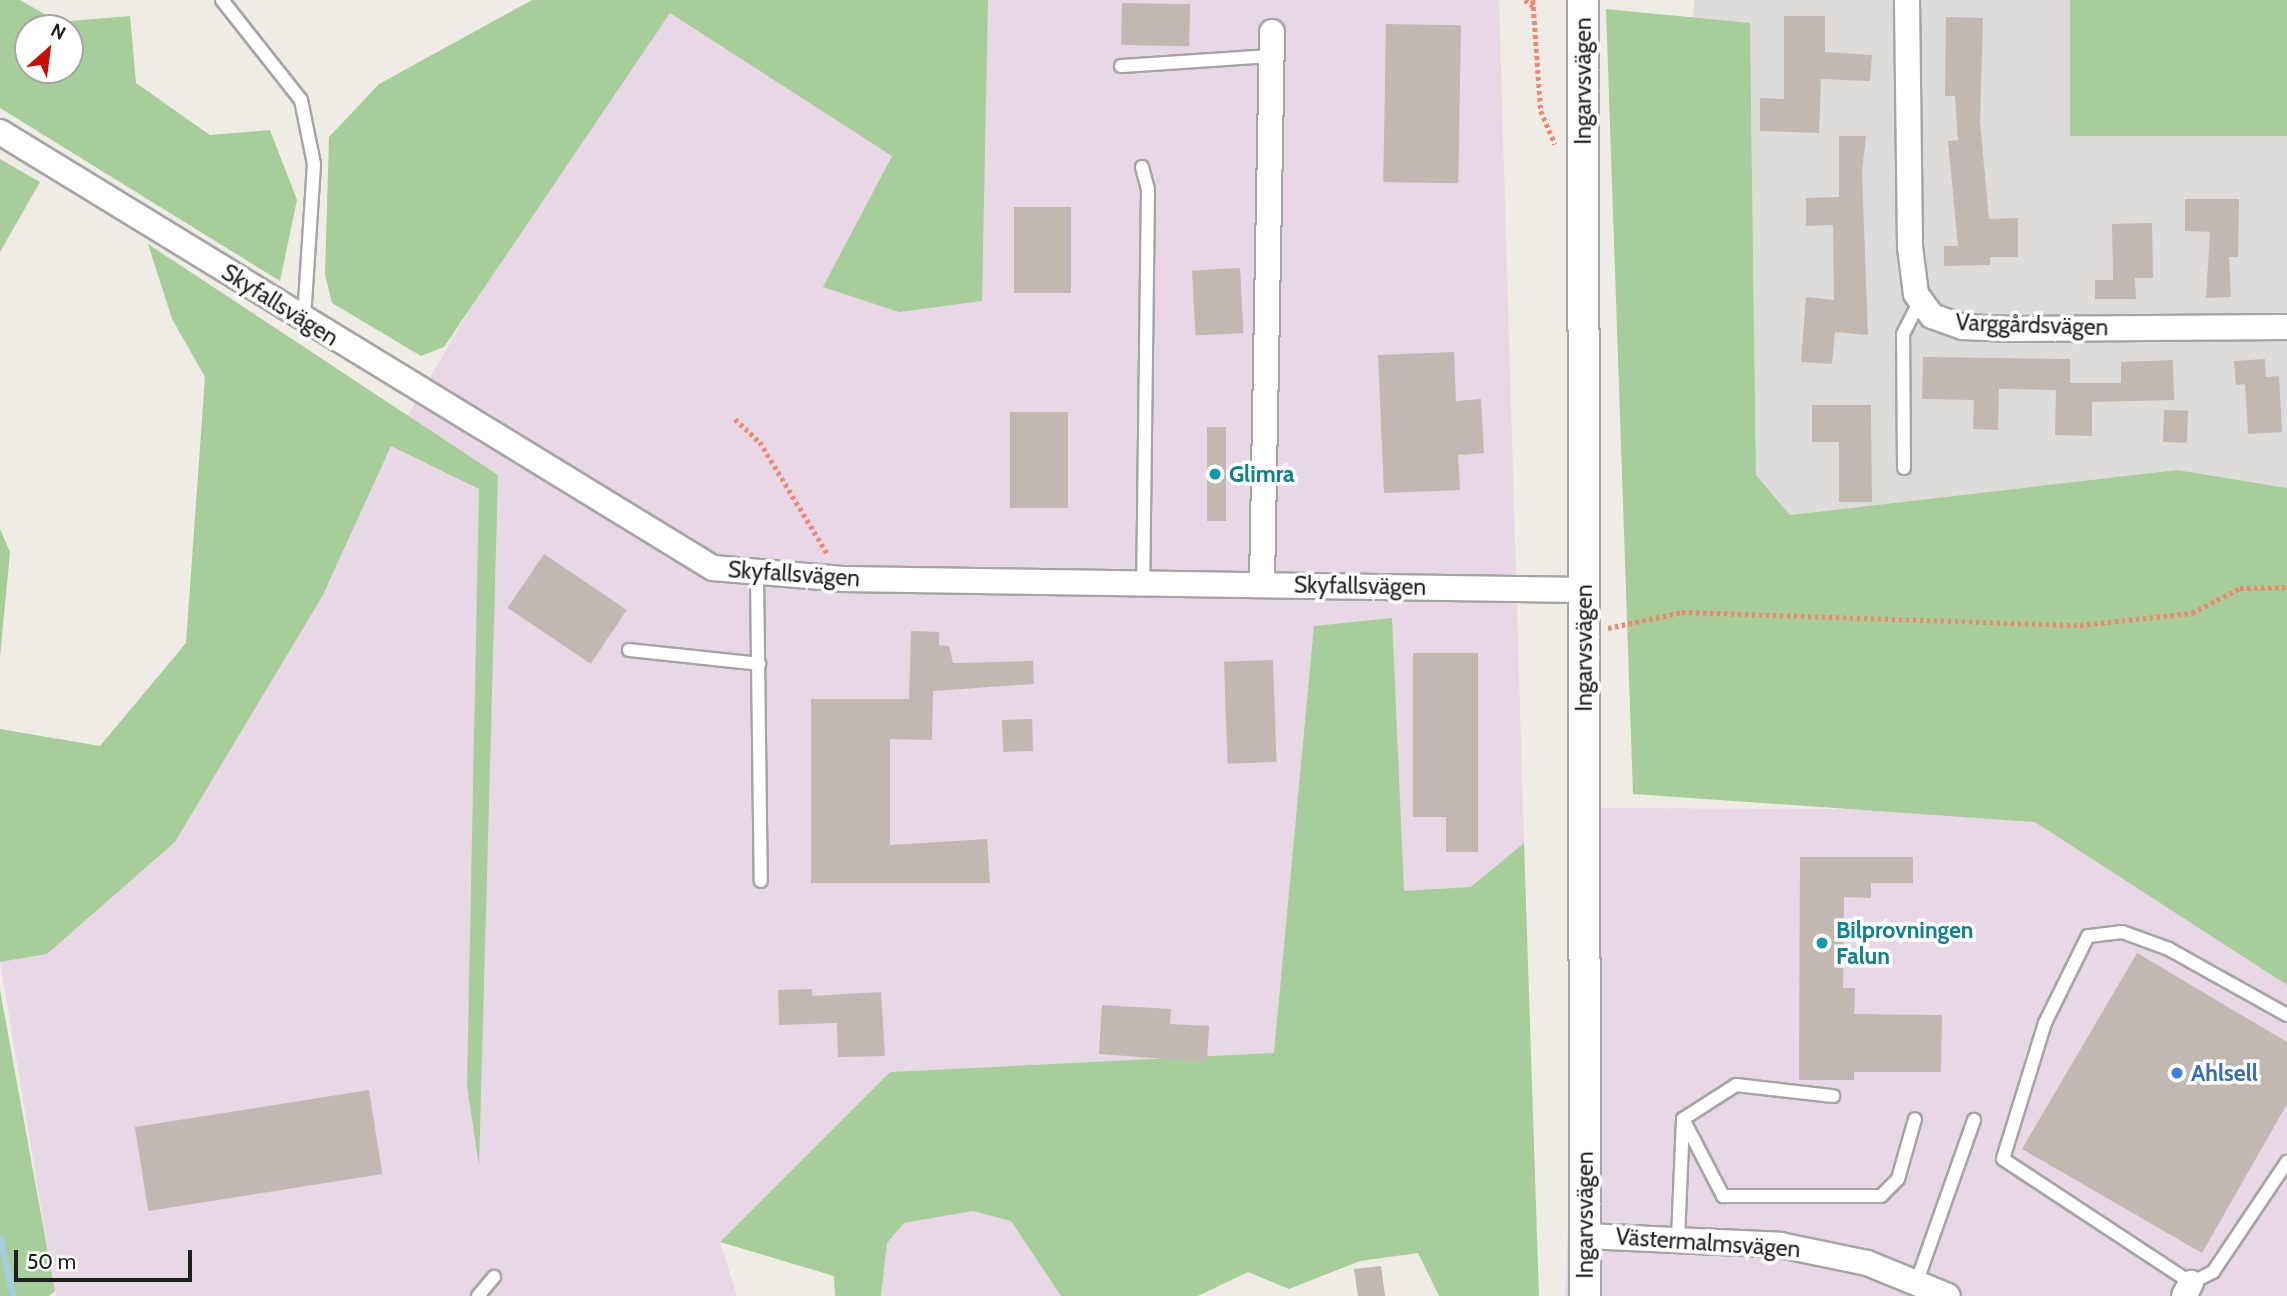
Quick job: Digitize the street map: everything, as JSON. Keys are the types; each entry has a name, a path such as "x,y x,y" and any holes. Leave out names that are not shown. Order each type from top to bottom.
{"street":[{"name":"Ingarvsvägen","path":"1583,0 1585,1296"},
{"path":"1907,0 1910,247 1919,302"},
{"path":"1262,584 1272,44"},
{"name":"Skyfallsvägen","path":"0,132 681,554 712,568 758,575 842,579 1584,590"},
{"name":"Varggårdsvägen","path":"1919,302 1932,316 1963,327 2287,327"},
{"name":"Västermalmsvägen","path":"1585,1236 1678,1239 1825,1252 1917,1281 1948,1296"}],"lane":[{"path":"222,0 301,100 314,164 304,320"},
{"path":"1121,66 1272,44"},
{"path":"1142,167 1148,189 1143,582"},
{"path":"1904,468 1903,334 1919,302"},
{"path":"758,575 761,881"},
{"path":"629,650 758,664"},
{"path":"2287,1015 2169,949 2122,932 2088,936 2045,1023 2003,1159 2187,1290 2213,1272 2287,1162"},
{"path":"1683,1119 1736,1085 1833,1096"},
{"path":"1683,1119 1723,1196 1881,1196 1898,1179 1915,1119"},
{"path":"1678,1239 1683,1119"},
{"path":"1917,1281 1974,1120"},
{"path":"478,1296 494,1277"}],"path":[{"path":"1525,0 1534,7"},
{"path":"1533,0 1541,111 1556,152"},
{"path":"735,419 760,442 842,579"},
{"path":"1584,633 1682,612 2080,625 2192,613 2240,588 2287,587"}],"shaded area":[{"path":"651,0 1499,0 1524,843 1275,1053 890,1072 720,1242 737,1296 56,1296 0,962 47,954 175,842 322,597 390,446"},
{"path":"1694,0 2287,0 2287,488 2177,470 1790,515 1756,475 1750,23 1693,22"},
{"path":"1587,808 2049,810 2287,969 2287,1296 1565,1296"},
{"path":"973,1211 1011,1221 1061,1296 881,1296 887,1243 904,1223"}],"green space":[{"path":"0,0 20,0 44,14 14,14 14,84 84,84 84,20 130,16 136,83 210,135 270,130 297,200 280,281 0,108"},
{"path":"532,0 988,0 982,301 899,312 823,287 892,156 670,13 444,347 421,356 332,303 325,275 329,137 379,84"},
{"path":"2070,0 2287,0 2287,136 2070,136"},
{"path":"1606,9 1750,23 1756,475 1790,515 2177,470 2287,488 2287,985 2035,822 1633,794"},
{"path":"0,159 40,182 0,252"},
{"path":"148,244 498,475 479,1166 467,1086 479,489 391,446 322,597 175,842 47,954 0,962 0,729 100,746 186,643 205,377 172,319"},
{"path":"0,529 10,552 0,657"},
{"path":"1392,618 1404,891 1471,887 1524,843 1539,1296 1439,1296 1418,1253 1360,1261 1289,1289 1248,1272 1198,1296 1061,1296 1011,1221 973,1211 904,1223 887,1243 881,1296 835,1296 834,1276 720,1242 890,1072 1274,1053 1314,626"},
{"path":"0,990 55,1291 49,1296 0,1296"}],"building":[{"path":"1122,3 1190,4 1189,46 1121,45"},
{"path":"1784,16 1825,16 1825,52 1872,55 1870,81 1821,79 1819,133 1760,131 1760,98 1784,99"},
{"path":"1946,17 1983,18 1980,122 1989,219 2018,218 2018,257 1990,257 1990,265 1944,266 1944,246 1958,246 1948,141 1958,140 1955,96 1945,96"},
{"path":"1386,24 1461,25 1458,183 1383,182"},
{"path":"1839,136 1866,136 1862,172 1868,335 1835,332 1832,364 1801,362 1806,297 1834,300 1833,225 1806,226 1806,198 1839,197"},
{"path":"2185,199 2239,199 2238,257 2229,257 2231,297 2206,298 2210,232 2185,231"},
{"path":"1014,207 1071,207 1071,293 1014,293"},
{"path":"2152,223 2153,278 2135,278 2136,299 2095,299 2095,280 2113,280 2112,224"},
{"path":"1240,268 1243,333 1195,335 1192,271"},
{"path":"1454,352 1456,401 1481,399 1484,453 1458,455 1460,490 1384,493 1378,355"},
{"path":"1923,357 2070,359 2070,383 2121,383 2121,362 2173,360 2174,400 2092,402 2092,436 2055,435 2056,390 1999,389 1998,430 1973,429 1974,400 1922,399"},
{"path":"2265,359 2266,377 2279,376 2282,432 2248,434 2245,384 2236,385 2234,361"},
{"path":"1812,405 1871,405 1872,502 1839,502 1839,442 1812,442"},
{"path":"2164,410 2188,411 2187,443 2163,442"},
{"path":"1010,412 1068,412 1068,508 1010,508"},
{"name":"Glimra","path":"1207,427 1226,427 1226,521 1207,521"},
{"path":"544,554 627,610 591,664 508,608"},
{"path":"911,631 939,632 939,645 949,646 953,663 1033,661 1034,684 933,691 932,740 890,739 890,845 987,839 990,883 811,883 811,699 909,699"},
{"path":"1413,653 1478,653 1478,852 1446,852 1446,817 1413,817"},
{"path":"1273,660 1277,762 1228,764 1224,662"},
{"path":"1032,719 1033,751 1003,752 1002,720"},
{"name":"Bilprovningen Falun","path":"1800,857 1913,857 1913,883 1871,883 1871,898 1844,897 1843,988 1855,988 1854,1014 1942,1015 1941,1072 1854,1072 1854,1080 1799,1080"},
{"name":"Ahlsell","path":"2137,953 2287,1042 2287,1104 2202,1253 2022,1149"},
{"path":"812,989 812,996 881,992 885,1056 838,1057 837,1023 779,1025 778,990"},
{"path":"1102,1005 1171,1009 1170,1024 1209,1026 1207,1062 1099,1054"},
{"path":"369,1090 382,1174 148,1211 135,1127"},
{"path":"1381,1266 1385,1296 1358,1296 1354,1269"}],"waterway":[{"path":"0,1238 13,1296"}],"place":[{"name":"Glimra","path":"1215,474"},
{"name":"Bilprovningen Falun","path":"1822,943"},
{"name":"Ahlsell","path":"2177,1073"}]}
